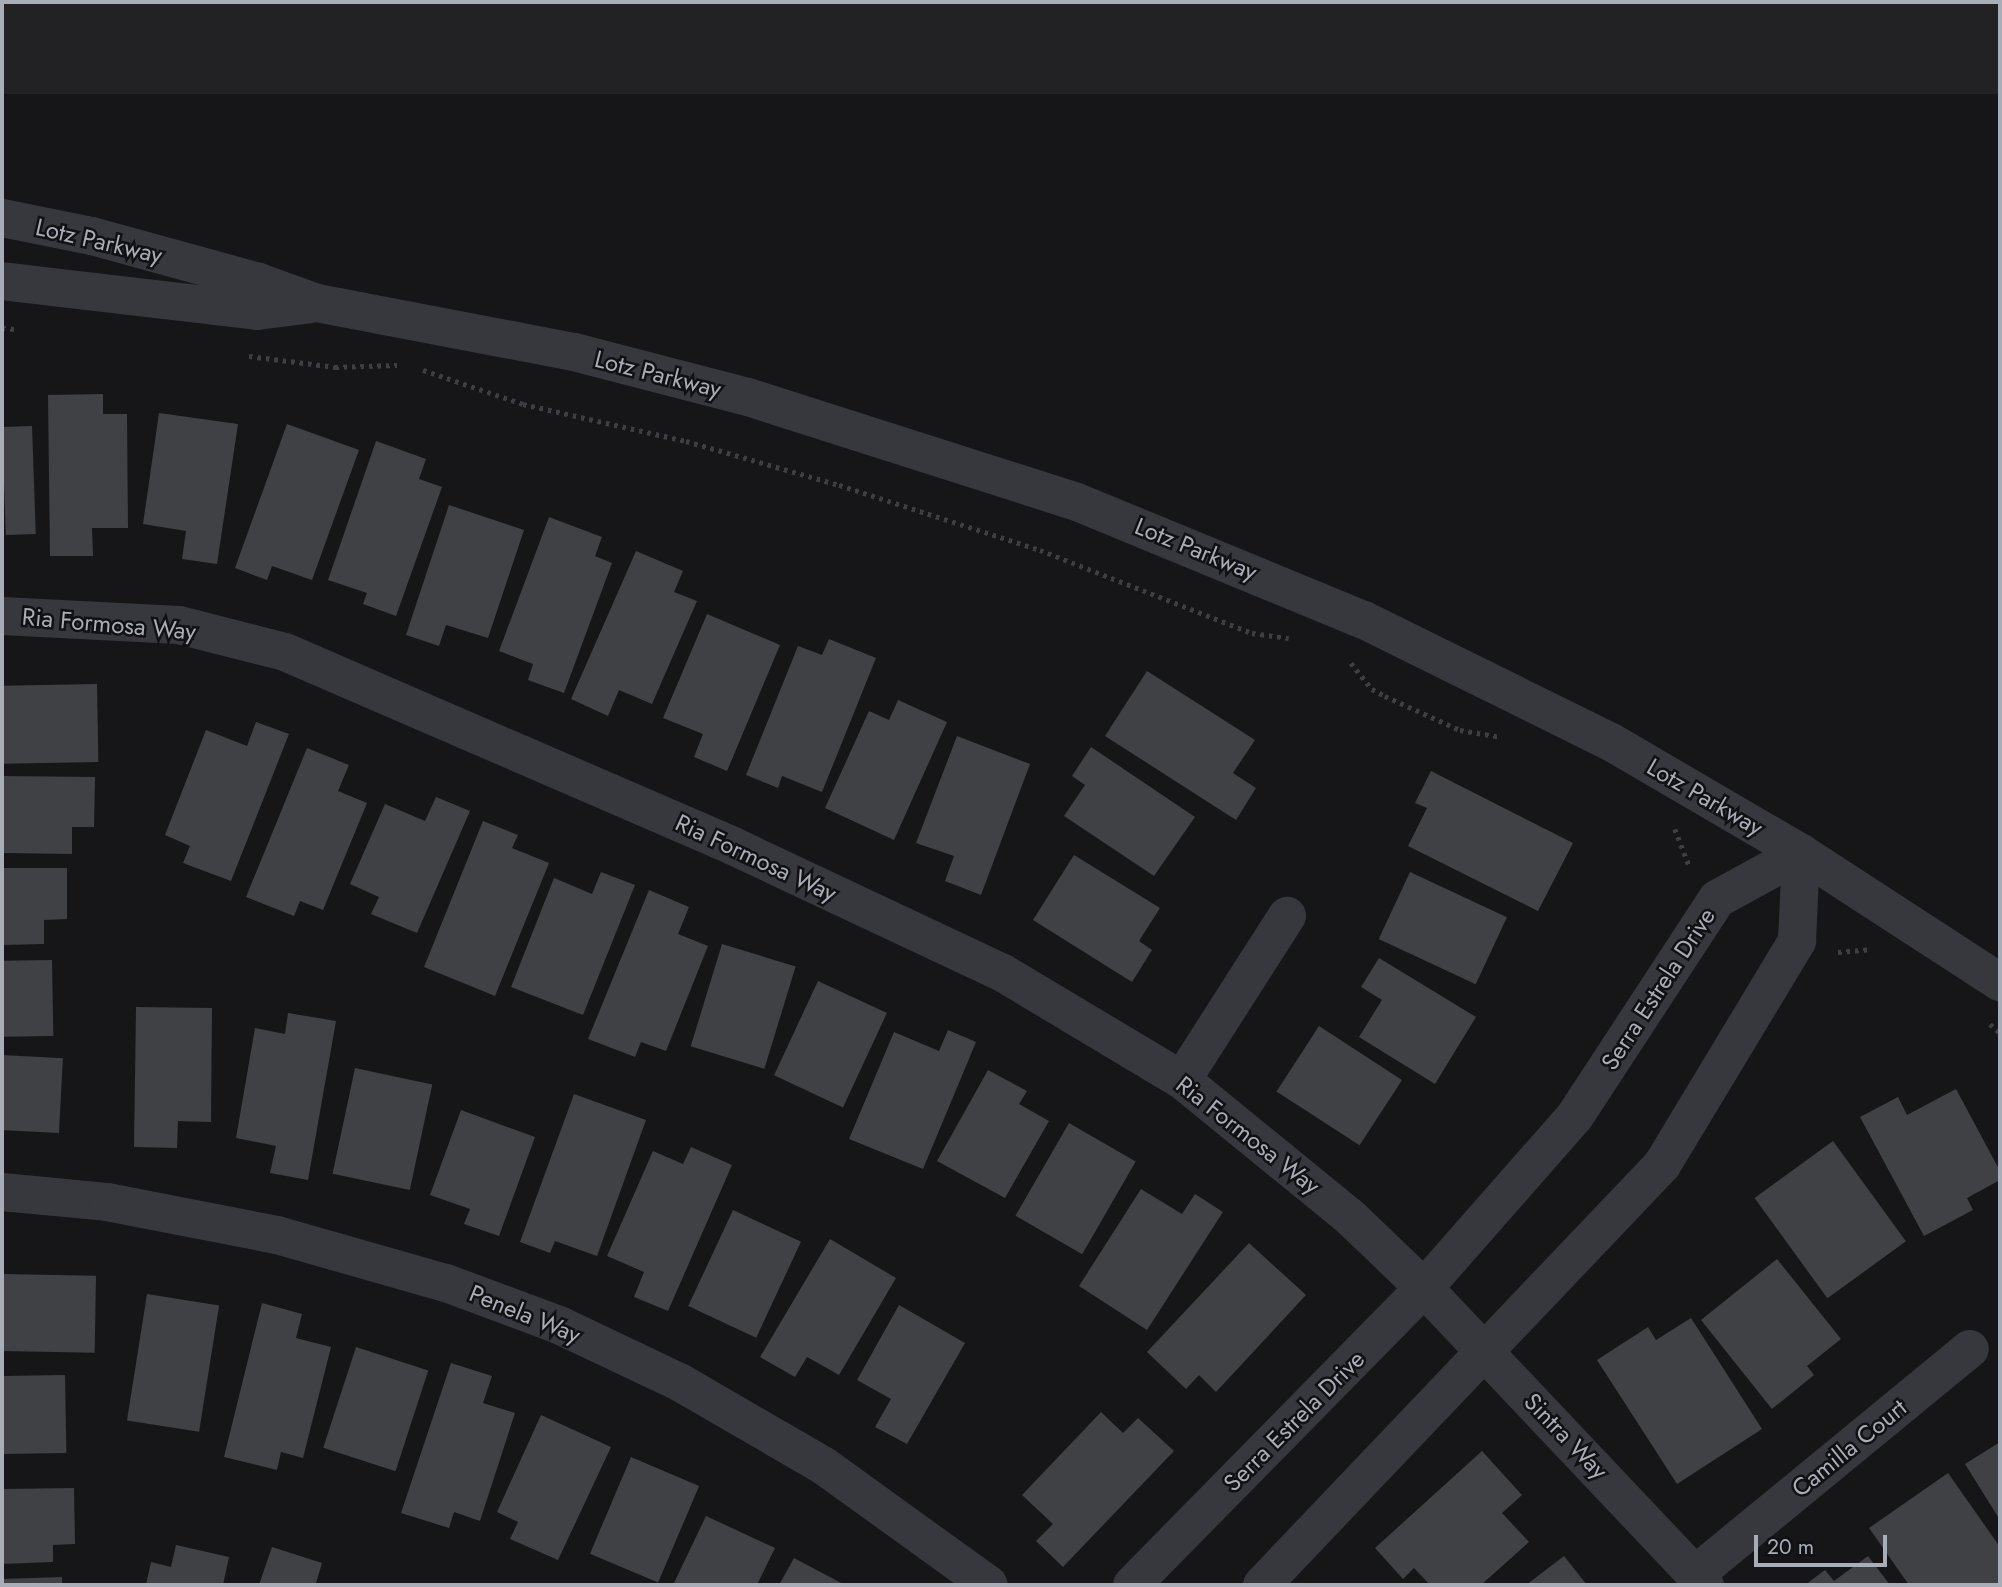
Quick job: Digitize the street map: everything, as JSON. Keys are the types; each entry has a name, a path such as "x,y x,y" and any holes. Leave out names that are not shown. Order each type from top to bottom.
{"street":[{"name":"Lotz Parkway","path":"2,218 92,236 259,282 317,303 574,352 748,397 1077,502 1234,564 1483,676 1611,742 1801,853 2000,982"},
{"name":"Lotz Parkway","path":"2,281 257,312 317,303"},
{"name":"Ria Formosa Way","path":"2,616 179,625 285,652 733,846 1003,973 1182,1080 1349,1216 1424,1288"},
{"name":"Serra Estrela Drive","path":"1132,1585 1424,1288 1574,1116 1717,899 1801,853"},
{"path":"1262,1585 1487,1354 1662,1165 1797,941 1801,853"},
{"path":"1182,1080 1287,916"},
{"name":"Penela Way","path":"2,1192 107,1202 277,1235 446,1283 559,1325 681,1383 824,1466 989,1585"},
{"name":"Sintra Way","path":"1424,1288 1701,1579"},
{"name":"Camilla Court","path":"1701,1579 1970,1349"}],"path":[{"path":"2,328 29,330"},
{"path":"243,355 335,367 402,365"},
{"path":"415,368 523,404 686,442 852,488 1040,550 1252,633 1299,639"},
{"path":"1344,656 1372,689 1385,696 1460,730 1504,736"},
{"path":"1669,824 1687,855 1687,884 1717,899"},
{"path":"1797,941 1827,956 1855,948 1881,953"},
{"path":"1984,1021 2000,1033"}],"shaded area":[{"path":"2,2 2000,2 2000,94 2,94"}],"building":[{"path":"103,394 103,414 127,414 128,528 92,528 93,556 50,556 48,395"},
{"path":"159,413 238,424 217,564 182,559 186,531 143,524"},
{"path":"287,424 359,450 312,580 272,566 267,580 235,568"},
{"path":"32,426 36,534 6,535 2,427"},
{"path":"376,441 426,459 419,479 442,487 396,616 363,604 367,593 328,580"},
{"path":"449,505 524,530 488,638 446,625 439,646 406,635"},
{"path":"549,517 602,537 595,556 612,563 564,693 528,680 533,664 499,651"},
{"path":"636,551 683,571 674,592 697,601 652,704 619,690 608,716 571,699"},
{"path":"707,614 780,645 727,771 694,757 703,734 663,718"},
{"path":"829,639 876,658 822,792 782,776 778,788 746,775 798,646 822,655"},
{"path":"1147,671 1255,740 1233,773 1256,788 1236,820 1105,736"},
{"path":"97,684 98,762 3,764 2,686"},
{"path":"898,700 947,722 894,840 825,808 869,711 889,720"},
{"path":"256,722 289,734 231,881 183,863 190,846 165,835 206,730 247,746"},
{"path":"957,736 1030,764 981,895 945,881 954,856 916,843"},
{"path":"1091,747 1195,817 1154,876 1064,816 1085,785 1072,776"},
{"path":"307,748 349,765 338,791 367,803 323,910 300,901 294,916 246,897"},
{"path":"1431,771 1573,843 1538,911 1408,846 1427,808 1415,803"},
{"path":"2,776 95,777 94,827 72,827 72,854 2,853"},
{"path":"436,797 470,811 417,933 371,914 379,897 350,884 385,804 425,821"},
{"path":"483,821 518,835 512,848 549,863 495,996 424,967"},
{"path":"1074,855 1160,908 1139,941 1152,950 1132,982 1033,920"},
{"path":"2,868 67,868 67,919 44,920 44,944 2,945"},
{"path":"601,872 635,885 583,1015 511,987 554,878 592,894"},
{"path":"1410,872 1507,917 1476,984 1379,939"},
{"path":"649,890 689,907 678,934 708,946 666,1051 641,1042 635,1057 588,1039"},
{"path":"722,944 796,967 764,1069 691,1046"},
{"path":"1379,958 1476,1017 1435,1084 1359,1037 1382,1000 1361,987"},
{"path":"52,960 53,1036 3,1037 2,961"},
{"path":"818,981 887,1013 843,1107 774,1075"},
{"path":"136,1007 212,1008 211,1122 178,1121 177,1148 134,1147"},
{"path":"288,1013 336,1021 308,1180 270,1173 276,1146 236,1138 255,1028 285,1034"},
{"path":"1319,1026 1402,1080 1360,1145 1277,1091"},
{"path":"948,1030 976,1042 923,1169 849,1139 894,1032 939,1051"},
{"path":"2,1055 63,1058 59,1133 2,1130"},
{"path":"355,1068 432,1084 410,1190 333,1174"},
{"path":"988,1070 1027,1091 1019,1104 1049,1121 1005,1198 937,1161"},
{"path":"1956,1089 2000,1171 2000,1180 1967,1198 1973,1210 1924,1236 1860,1117 1898,1097 1907,1115"},
{"path":"574,1094 646,1120 597,1256 555,1241 550,1253 520,1242"},
{"path":"461,1110 535,1137 499,1236 464,1224 470,1209 430,1195"},
{"path":"1069,1123 1136,1162 1082,1254 1016,1216"},
{"path":"1833,1141 1906,1241 1827,1298 1755,1198"},
{"path":"691,1147 732,1165 668,1311 634,1297 644,1272 607,1256 653,1151 683,1164"},
{"path":"1141,1189 1182,1214 1195,1194 1223,1212 1147,1330 1079,1286"},
{"path":"733,1210 801,1242 756,1338 688,1306"},
{"path":"830,1239 896,1278 839,1375 807,1357 795,1377 760,1357"},
{"path":"1249,1243 1306,1295 1216,1392 1199,1375 1186,1389 1147,1352"},
{"path":"1777,1259 1841,1339 1807,1366 1814,1375 1772,1409 1701,1320"},
{"path":"2,1274 96,1276 95,1353 2,1351"},
{"path":"147,1294 219,1305 199,1432 127,1420"},
{"path":"262,1303 302,1314 296,1338 331,1347 303,1458 281,1452 277,1470 224,1457"},
{"path":"899,1305 965,1343 907,1444 875,1427 891,1399 857,1380"},
{"path":"1691,1318 1762,1429 1677,1484 1597,1360 1648,1327 1656,1340"},
{"path":"356,1347 428,1370 396,1471 323,1448"},
{"path":"451,1363 492,1376 483,1403 515,1413 480,1521 454,1512 449,1528 401,1513"},
{"path":"65,1375 66,1453 3,1454 2,1376"},
{"path":"1101,1412 1123,1433 1138,1418 1174,1451 1063,1567 1036,1541 1053,1524 1022,1495"},
{"path":"541,1415 611,1447 558,1560 510,1539 518,1522 497,1512"},
{"path":"2000,1442 2000,1520 1965,1464"},
{"path":"1482,1451 1522,1495 1502,1513 1529,1542 1481,1585 1430,1585 1414,1568 1403,1579 1375,1548"},
{"path":"631,1457 699,1486 658,1583 590,1554"},
{"path":"1948,1473 2000,1547 2000,1585 1909,1585 1869,1528"},
{"path":"74,1488 75,1544 53,1545 53,1562 2,1564 2,1489"},
{"path":"706,1516 775,1548 757,1585 673,1585"},
{"path":"176,1545 229,1557 223,1585 146,1585 151,1562 171,1567"},
{"path":"272,1547 322,1563 316,1583 323,1585 259,1585"},
{"path":"1564,1556 1587,1585 1526,1585"},
{"path":"1868,1556 1890,1585 1805,1585 1825,1570 1834,1581"},
{"path":"794,1558 845,1585 779,1585"},
{"path":"62,1577 62,1585 2,1585 2,1579"}]}
